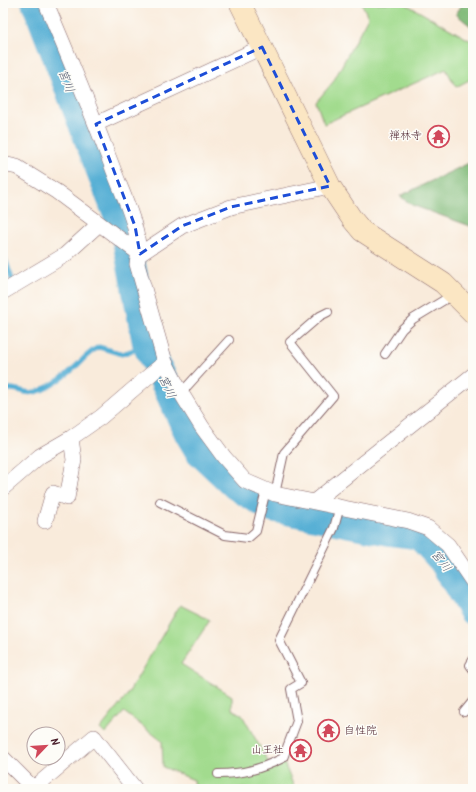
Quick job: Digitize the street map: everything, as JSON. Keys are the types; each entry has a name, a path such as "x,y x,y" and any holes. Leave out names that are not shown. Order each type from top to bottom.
{"street":[{"path":"46,3 96,124 135,226 140,254 138,264 165,362 181,393 202,427 234,470 245,481 271,492 408,521 428,528 448,545 473,582"},
{"path":"240,3 330,186 362,231 444,283 473,313"},
{"path":"96,124 262,47"},
{"path":"3,164 17,167 51,187 140,254"},
{"path":"140,254 182,226 231,207 330,186"},
{"path":"3,292 65,255 99,224"},
{"path":"3,488 40,456 71,438 101,417 165,362"},
{"path":"315,501 473,375"},
{"path":"44,521 53,493 67,498 74,460 71,438"},
{"path":"3,758 34,789 94,737 135,789"}],"lane":[{"path":"385,354 402,329 413,319 454,294"},
{"path":"160,502 225,535 248,538 256,531 284,453 333,396 290,342 320,316 328,312"},
{"path":"181,393 229,340"},
{"path":"218,774 236,774 255,771 283,758 297,720 291,689 301,683 279,640 334,528 340,506"},
{"path":"473,660 470,665 473,669"},
{"path":"464,712 473,701"}],"highlighted area":[{"path":"262,47 330,186 231,207 182,226 140,254 135,226 96,124"}],"green space":[{"path":"404,3 473,42 473,78 456,87 446,69 324,124 316,102 333,82 368,17 362,4"},
{"path":"463,3 473,3 473,28 456,14"},
{"path":"473,161 473,227 412,205 400,196"},
{"path":"180,605 210,620 181,664 232,696 232,709 242,715 269,763 284,763 295,789 195,789 194,780 163,767 162,741 124,712 105,734 100,729 126,697"}],"waterway":[{"name":"宮川","path":"36,3 126,237 147,345 189,434 199,451 236,486 270,507 388,531 419,535 443,561 473,611"},
{"path":"3,253 12,279"},
{"path":"3,390 14,389 30,393 42,390 66,375 88,354 99,347 122,354 147,345"}],"place":[{"name":"禅林寺","path":"438,136"},
{"name":"自性院","path":"329,731"},
{"name":"山王社","path":"300,750"}]}
